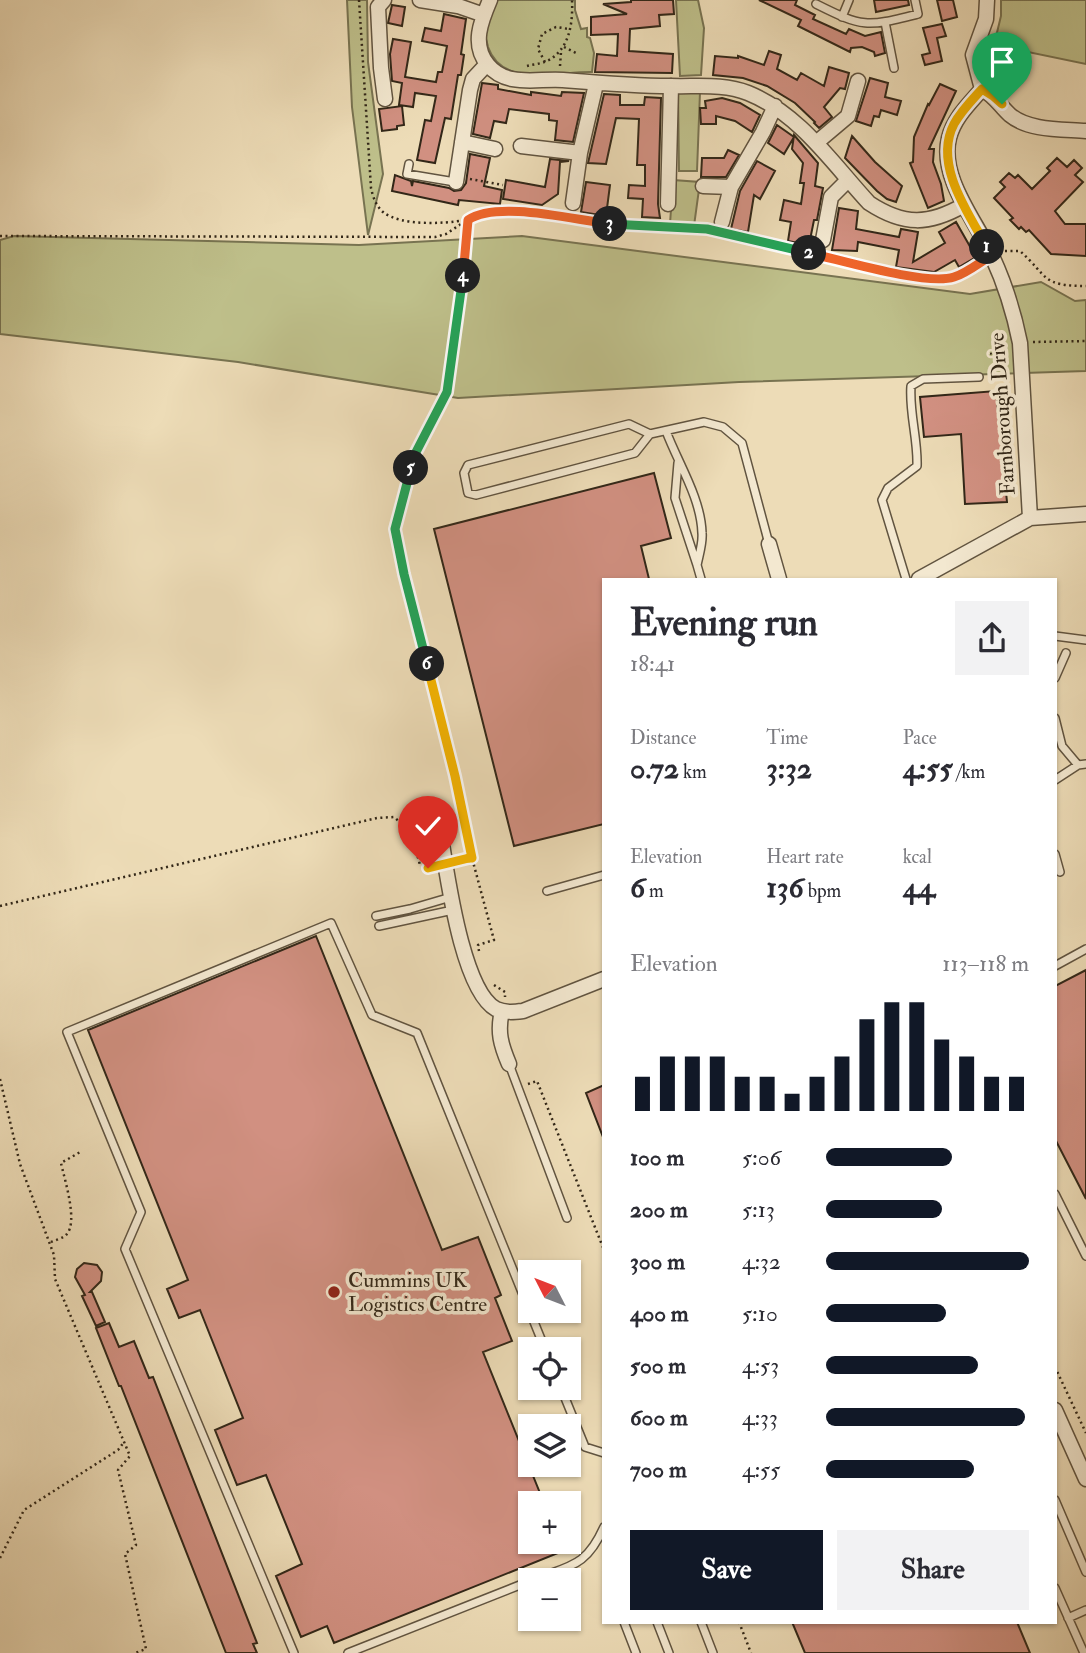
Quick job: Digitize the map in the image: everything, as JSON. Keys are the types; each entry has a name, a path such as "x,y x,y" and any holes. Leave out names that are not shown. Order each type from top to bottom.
{"street":[{"path":"384,0 379,7 385,99"},
{"path":"420,0 458,6 484,15"},
{"path":"490,0 479,27 478,39 487,64 497,72 517,80 718,86 747,93 790,116 869,203 882,212 925,221 945,216 964,205"},
{"path":"987,0 986,19 973,54 982,89 993,96 1011,116 1025,124 1086,131"},
{"path":"457,179 473,79 487,64"},
{"path":"816,144 848,117 858,81"},
{"path":"573,203 580,153 596,84"},
{"path":"668,204 671,86"},
{"name":"Farnborough Drive","path":"982,89 953,125 948,141 953,182 992,255 1015,317 1020,343 1030,518"},
{"path":"722,222 731,187 775,106"},
{"path":"462,142 495,149"},
{"path":"521,146 580,153"},
{"path":"823,240 831,197 848,180"},
{"path":"703,186 731,187"},
{"path":"921,578 1030,518 1086,514"},
{"path":"769,544 779,578"},
{"path":"442,844 452,904 475,983 485,999 502,1011 523,1011 602,980"},
{"path":"502,1011 498,1026 499,1040 509,1064"},
{"path":"1057,1414 1086,1479"}],"lane":[{"path":"842,17 849,0"},
{"path":"816,4 842,17 870,25 918,14 915,0"},
{"path":"885,22 894,68"},
{"path":"409,164 407,174 457,179"},
{"path":"906,578 882,500 888,488 917,466 918,450 910,402 911,386 923,379 979,377"},
{"path":"650,434 635,453 476,495 468,493 464,473 468,465 629,424 650,434 704,422 723,427 741,443 769,544"},
{"path":"666,431 678,463 697,499 703,534 697,565"},
{"path":"678,463 675,498 701,578"},
{"path":"1057,636 1086,640"},
{"path":"1057,673 1066,653"},
{"path":"1057,726 1062,746 1082,765 1057,779"},
{"path":"1057,861 1060,872"},
{"path":"547,891 602,876"},
{"path":"376,916 452,904"},
{"path":"379,926 452,904"},
{"path":"294,1653 125,1250 141,1212 67,1032 331,923 372,1015 417,1033 540,1337"},
{"path":"1057,964 1086,949"},
{"path":"509,1064 567,1218"},
{"path":"1057,1198 1086,1256"},
{"path":"566,1400 585,1447 602,1452"},
{"path":"1057,1504 1083,1554 1086,1572"},
{"path":"565,1568 583,1561 596,1545 602,1532"},
{"path":"348,1653 518,1586"},
{"path":"1058,1600 1084,1653"},
{"path":"1068,1618 1086,1610"},
{"path":"625,1624 636,1653"},
{"path":"658,1624 669,1653"},
{"path":"702,1624 713,1653"},
{"path":"1077,1636 1086,1632"}],"path":[{"path":"359,0 371,188 375,202 384,213 402,220 447,223 468,220"},
{"path":"517,80 527,65 545,62 558,54 573,18 572,0"},
{"path":"545,62 538,49 542,34 556,27 570,29"},
{"path":"562,47 576,53"},
{"path":"561,80 562,47"},
{"path":"457,179 502,186"},
{"path":"0,236 435,237 446,234 480,212 519,212 638,227 707,229 932,280 955,277 992,255 1010,250 1020,251 1042,276 1054,283 1086,286"},
{"path":"468,220 447,392 415,454 395,529 455,776 472,858 494,940 478,945 481,957"},
{"path":"1020,343 1086,341"},
{"path":"0,906 377,818 394,817 403,825 415,844 420,865 428,868 472,858"},
{"path":"490,979 495,987 505,992 502,1011"},
{"path":"524,1074 528,1084 537,1081 602,1245"},
{"path":"0,1079 20,1164 54,1255 55,1279 130,1456 118,1470 136,1545 125,1554 146,1651 135,1653"},
{"path":"50,1243 67,1235 71,1228 69,1196 61,1163 82,1152"},
{"path":"1057,1371 1086,1433"},
{"path":"0,1558 24,1510 118,1450 124,1442"},
{"path":"740,1624 751,1653"}],"green space":[{"path":"347,0 367,0 368,62 383,174 368,235 352,107"},
{"path":"496,0 575,0 581,29 587,28 587,37 590,38 594,53 592,72 533,75 506,68 495,60 488,47 485,31"},
{"path":"676,0 698,0 704,28 701,75 680,76"},
{"path":"1001,0 1086,0 1086,64 994,45 1001,16"},
{"path":"678,90 700,92 697,171 679,171"},
{"path":"673,180 700,182 694,226 670,224"},
{"path":"14,236 359,245 522,236 970,294 1041,282 1075,301 1086,300 1086,371 739,382 458,398 238,362 0,334 0,240"}],"building":[{"path":"631,0 673,0 674,14 659,15 660,26 630,29 629,51 673,54 672,73 595,72 597,54 617,56 618,34 591,35 591,17 627,14 603,4"},
{"path":"759,0 797,0 795,5 815,15 813,19 846,34 849,29 865,36 881,32 885,53 875,56 874,52 862,47 851,48 850,52 798,26 801,20"},
{"path":"874,0 908,0 909,5 876,12"},
{"path":"937,0 953,0 957,17 942,21"},
{"path":"392,5 405,7 402,26 388,23"},
{"path":"444,14 466,19 461,54 464,55 451,119 445,118 435,163 417,160 425,120 431,121 436,96 415,93 413,107 399,105 402,83 392,81 390,54 393,39 411,42 405,77 436,82 438,72 442,72 447,46 422,41 425,28 441,31"},
{"path":"942,24 946,36 937,38 942,61 925,65 922,55 930,53 923,28"},
{"path":"769,51 781,55 777,69 797,80 801,73 824,86 829,67 849,73 845,89 840,88 824,107 832,117 819,128 795,103 767,86 743,78 713,75 715,56 738,56 764,65"},
{"path":"870,78 888,83 885,97 901,101 897,115 881,110 879,117 874,116 871,126 856,121"},
{"path":"482,83 531,95 531,92 561,96 562,92 584,93 573,142 555,140 557,121 549,120 549,114 509,109 506,123 494,121 490,138 473,134"},
{"path":"940,84 956,91 929,149 934,149 933,162 944,201 928,208 910,163 913,162 914,137"},
{"path":"604,94 620,95 620,105 644,105 645,97 661,98 658,204 660,218 642,217 643,199 628,198 629,185 645,186 645,165 637,165 639,119 616,118 606,164 588,163"},
{"path":"722,98 740,103 760,115 752,132 735,121 716,116 716,124 701,124 700,108 706,108 705,101"},
{"path":"402,106 404,125 382,131 379,109"},
{"path":"777,125 794,137 784,154 768,143"},
{"path":"794,135 818,163 815,186 823,188 809,245 788,241 791,222 780,220 784,200 801,204 803,163 792,149"},
{"path":"852,136 875,162 902,186 896,202 877,191 845,158"},
{"path":"728,150 739,155 726,177 701,177 702,158 724,158"},
{"path":"470,154 490,158 484,186 502,190 500,204 459,200 458,205 392,191 395,175 411,181 412,186 413,181 454,191 461,190 466,183"},
{"path":"1057,158 1067,167 1074,160 1082,168 1075,175 1083,182 1055,211 1065,224 1086,224 1086,256 1051,254 1029,230 1026,232 1021,227 1019,229 1010,220 1013,218 994,198 1005,187 1000,182 1009,173 1015,178 1018,175 1032,189 1050,171 1047,168"},
{"path":"550,159 569,161 560,162 558,194 542,205 503,199 506,180 545,187"},
{"path":"757,161 775,171 760,199 754,195 748,232 731,229 740,191"},
{"path":"586,182 610,185 606,216 581,212"},
{"path":"839,208 858,211 856,229 899,237 901,229 918,232 913,262 945,243 939,232 956,222 976,257 959,267 955,260 934,272 896,267 899,250 858,242 857,251 832,250"},
{"path":"996,391 1007,502 965,504 961,434 924,437 920,397"},
{"path":"654,473 671,538 641,546 649,578 602,578 602,824 514,846 434,529"},
{"name":"Cummins UK Logistics Centre","path":"316,936 442,1250 478,1237 501,1295 495,1298 512,1341 483,1352 518,1439 518,1477 533,1477 539,1491 518,1491 518,1554 556,1554 334,1643 327,1626 301,1637 276,1576 302,1564 266,1475 237,1485 215,1430 243,1418 200,1310 179,1318 167,1289 188,1280 88,1030"},
{"path":"1086,970 1086,1199 1057,1143 1057,985"},
{"path":"602,1086 602,1134 586,1093"},
{"path":"84,1263 97,1265 102,1272 101,1281 90,1292 105,1322 96,1326 82,1296 85,1295 75,1277 77,1269"},
{"path":"109,1323 119,1347 134,1341 149,1378 153,1377 257,1643 253,1644 257,1653 226,1653 96,1328"},
{"path":"793,1624 1018,1624 1030,1653 805,1653"}],"place":[{"name":"Cummins UK Logistics Centre","path":"334,1292"}],"route":[{"path":"428,868 472,858 455,776 395,529 415,454 447,392 468,220 480,212 519,212 638,227 707,229 932,280 955,277 992,255 953,182 948,141 953,125 982,89 1002,104"}]}
